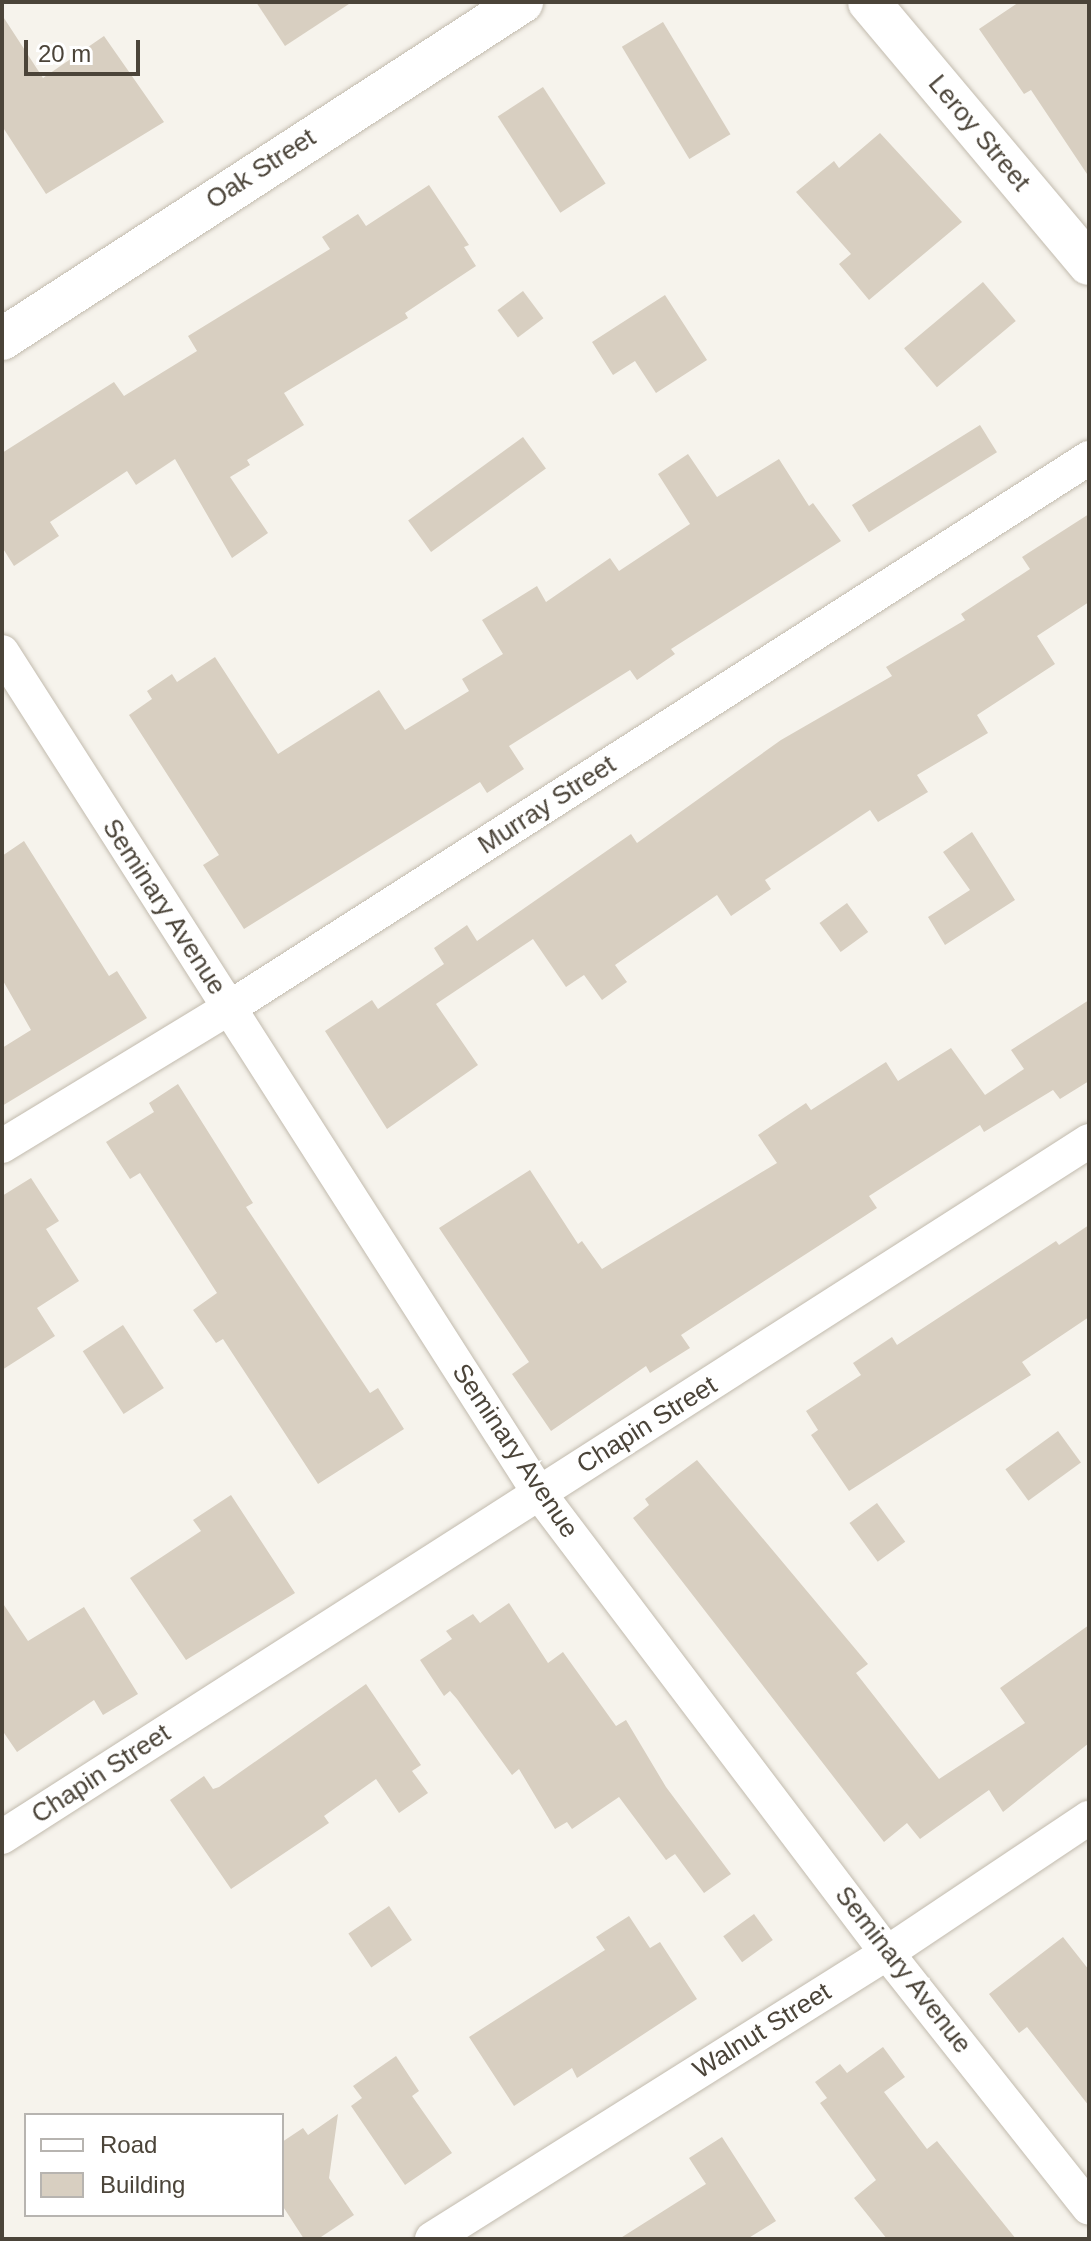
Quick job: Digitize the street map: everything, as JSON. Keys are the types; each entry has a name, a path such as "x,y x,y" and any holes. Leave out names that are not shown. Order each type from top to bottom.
{"street":[{"name":"Oak Street","path":"2,339 522,2"},
{"name":"Leroy Street","path":"869,2 1089,264"},
{"name":"Murray Street","path":"2,1146 229,1008 1089,458"},
{"name":"Seminary Avenue","path":"2,652 539,1493 887,1953 1089,2208"},
{"name":"Chapin Street","path":"2,1837 1089,1141"},
{"name":"Walnut Street","path":"432,2239 887,1953 1089,1818"}],"building":[{"path":"256,2 352,2 285,46"},
{"path":"1019,2 1089,2 1089,177 1031,90 1024,94 979,29"},
{"path":"2,15 43,78 104,36 164,122 46,194 2,126"},
{"path":"663,22 730,134 689,159 622,47"},
{"path":"543,87 606,183 560,213 498,116"},
{"path":"880,133 962,222 869,300 839,264 851,254 796,192 834,161 839,168"},
{"path":"429,185 469,245 464,247 476,266 405,313 408,318 284,393 304,425 247,460 250,465 230,477 268,533 232,558 175,459 136,485 127,471 50,522 59,536 14,566 2,547 2,453 114,382 124,396 197,351 188,336 330,249 322,237 358,214 366,226"},
{"path":"983,282 1016,321 937,387 904,348"},
{"path":"523,291 543,318 518,337 497,310"},
{"path":"665,295 707,360 656,393 635,361 613,375 592,342"},
{"path":"980,425 997,452 869,532 852,505"},
{"path":"523,437 546,469 431,552 408,520"},
{"path":"688,454 717,497 779,459 809,506 813,503 841,541 671,649 675,654 637,680 630,670 509,746 524,769 487,793 480,782 244,929 203,865 219,855 129,715 152,699 147,691 172,674 177,682 215,657 278,754 379,690 405,730 469,691 462,679 503,654 482,620 537,586 546,602 610,558 619,571 690,524 658,474"},
{"path":"1089,514 1089,602 1037,636 1055,664 977,715 988,733 917,775 928,792 878,822 870,810 765,880 771,889 731,916 717,895 615,965 627,982 602,1000 584,975 566,987 533,939 436,1004 478,1065 387,1129 325,1031 372,1000 378,1009 444,964 434,948 467,925 477,941 631,834 637,843 781,740 892,676 886,667 965,620 961,614 1030,569 1022,557"},
{"path":"972,832 1015,900 945,945 928,917 970,890 943,852"},
{"path":"24,841 109,976 117,971 147,1018 2,1106 2,1048 31,1030 2,979 2,856"},
{"path":"847,903 868,932 841,952 819,923"},
{"path":"1089,1000 1089,1081 1060,1099 1053,1090 984,1132 980,1125 869,1196 877,1208 681,1335 690,1348 650,1373 646,1366 551,1431 512,1374 529,1362 439,1228 530,1170 578,1244 582,1241 602,1269 777,1163 758,1135 806,1103 811,1110 886,1062 898,1081 951,1048 985,1095 1024,1069 1011,1050"},
{"path":"178,1084 253,1203 246,1207 370,1393 378,1388 404,1429 318,1484 223,1339 216,1343 193,1310 217,1293 140,1173 130,1179 106,1142 154,1112 149,1103"},
{"path":"31,1178 59,1221 46,1229 79,1281 37,1308 55,1336 2,1370 2,1196"},
{"path":"1089,1225 1089,1317 1022,1362 1031,1375 849,1491 811,1435 818,1430 806,1411 861,1375 853,1363 892,1337 897,1345 1056,1241 1059,1245"},
{"path":"123,1325 164,1388 124,1414 83,1351"},
{"path":"1058,1431 1081,1463 1028,1501 1005,1469"},
{"path":"697,1460 868,1664 856,1673 939,1779 1025,1723 1000,1688 1089,1625 1089,1743 1003,1812 989,1790 920,1839 907,1823 884,1842 633,1518 649,1505 645,1499"},
{"path":"231,1495 295,1593 186,1660 130,1578 201,1531 193,1520"},
{"path":"877,1503 905,1542 878,1562 849,1523"},
{"path":"2,1602 28,1641 84,1607 138,1694 103,1715 94,1700 17,1752 2,1730"},
{"path":"509,1603 548,1663 563,1652 616,1726 626,1720 666,1787 731,1874 704,1893 675,1854 666,1860 619,1797 572,1829 567,1822 555,1829 519,1769 512,1775 457,1699 450,1691 444,1696 420,1660 452,1639 446,1631 473,1614 480,1623"},
{"path":"366,1684 421,1765 412,1771 428,1793 399,1813 376,1779 324,1816 329,1823 231,1889 170,1800 204,1776 213,1789 219,1787"},
{"path":"389,1906 412,1940 371,1967 348,1933"},
{"path":"754,1914 773,1940 742,1962 723,1936"},
{"path":"629,1916 650,1948 660,1942 697,1999 577,2078 572,2068 514,2106 469,2037 605,1950 596,1937"},
{"path":"1063,1937 1089,1970 1089,2106 1027,2027 1019,2033 989,1994"},
{"path":"883,2047 905,2077 884,2092 927,2149 937,2141 1016,2239 887,2239 854,2198 876,2180 820,2103 827,2098 815,2082 840,2064 847,2073"},
{"path":"396,2056 419,2091 412,2096 452,2153 405,2185 351,2106 362,2098 353,2086"},
{"path":"338,2114 329,2178 354,2215 318,2239 304,2239 284,2208 284,2141 303,2128 308,2135"},
{"path":"722,2137 776,2221 747,2239 619,2239 706,2184 689,2158"}]}
